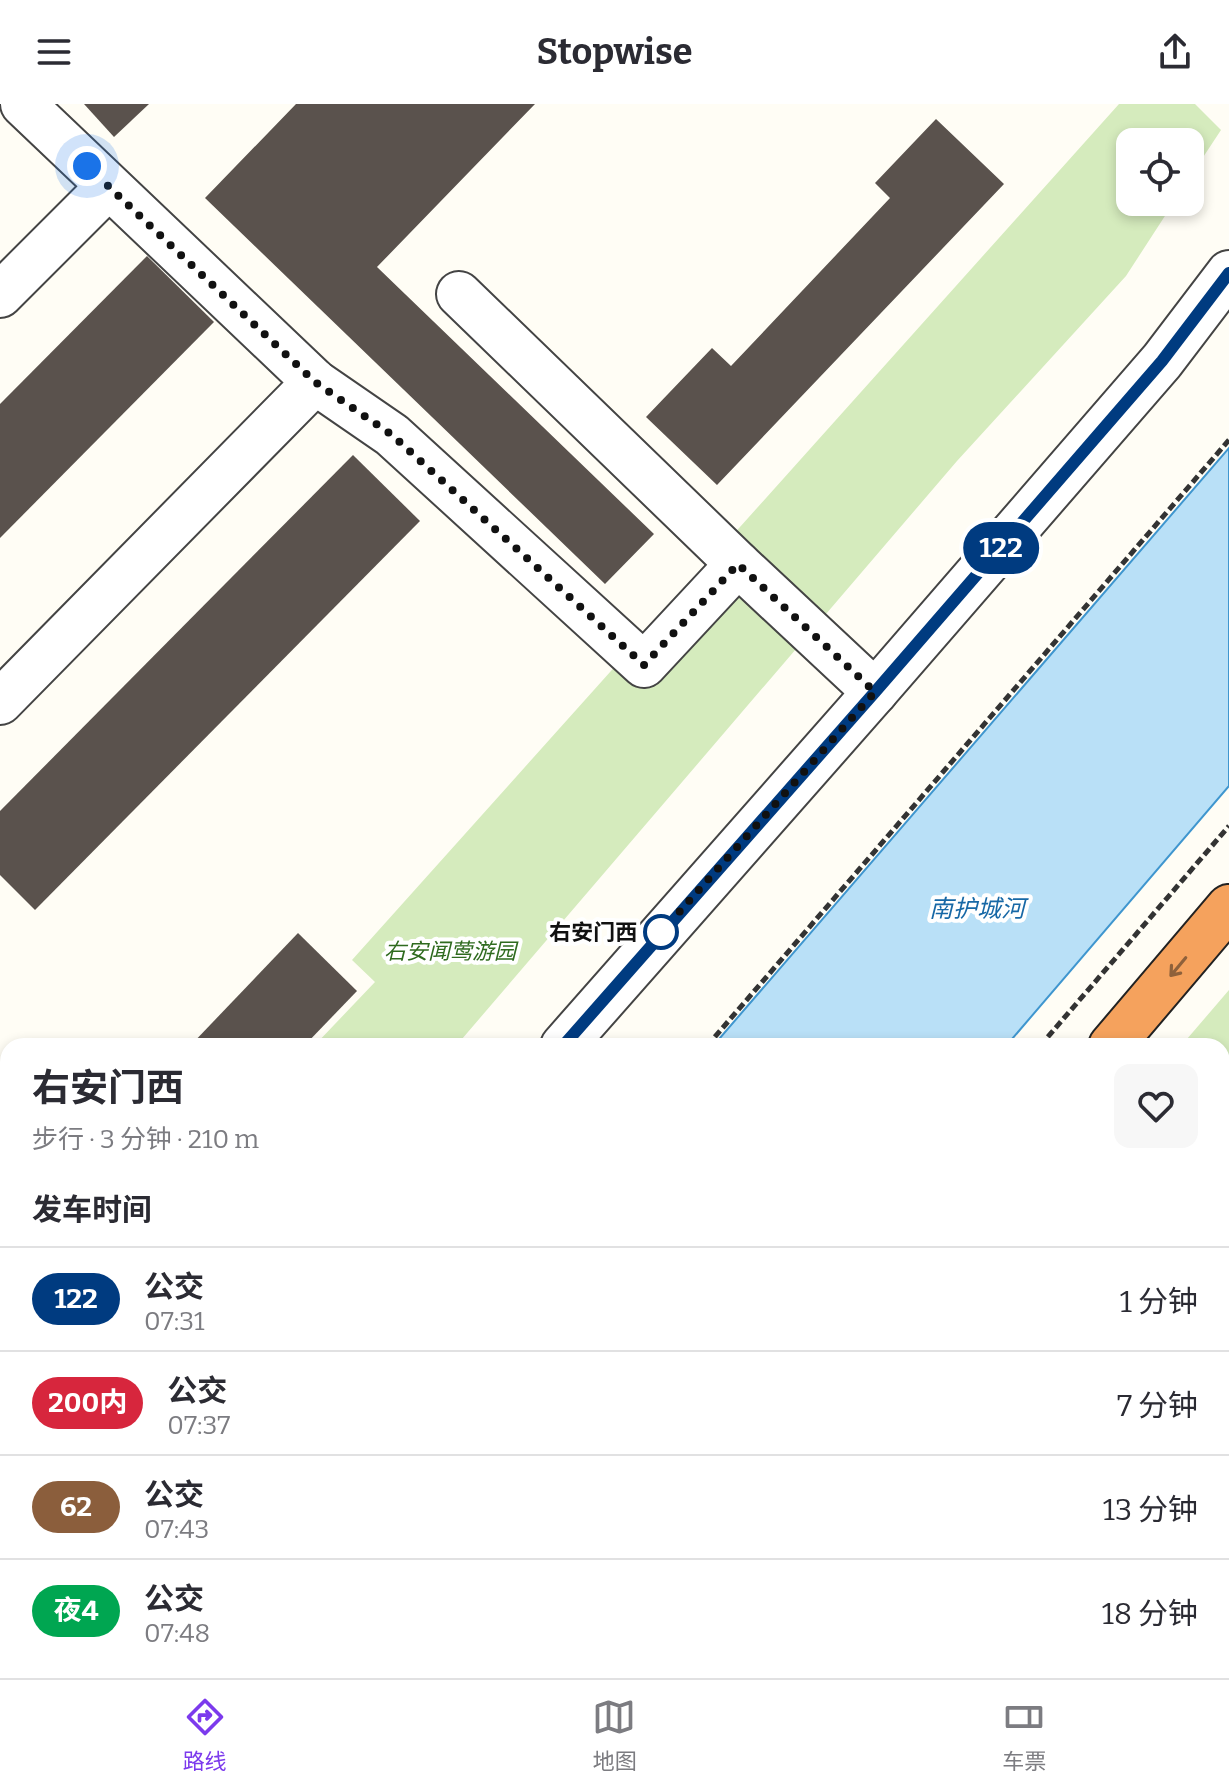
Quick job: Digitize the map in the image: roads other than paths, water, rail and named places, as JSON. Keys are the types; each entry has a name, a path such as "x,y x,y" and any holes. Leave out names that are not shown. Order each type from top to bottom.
{"highway":[{"path":"1118,1038 1229,907"}],"street":[{"path":"23,104 315,382 392,435 644,665 738,564"},
{"path":"0,295 108,187"},
{"path":"570,1038 1162,361 1229,273"},
{"path":"459,294 875,692"},
{"path":"0,702 315,382"}],"water":[{"name":"南护城河","path":"1229,448 1229,786 1013,1038 720,1038"}],"place":[{"name":"右安门西","path":"661,932"}],"park label":[{"name":"右安闻莺游园","path":"450,951"}]}
